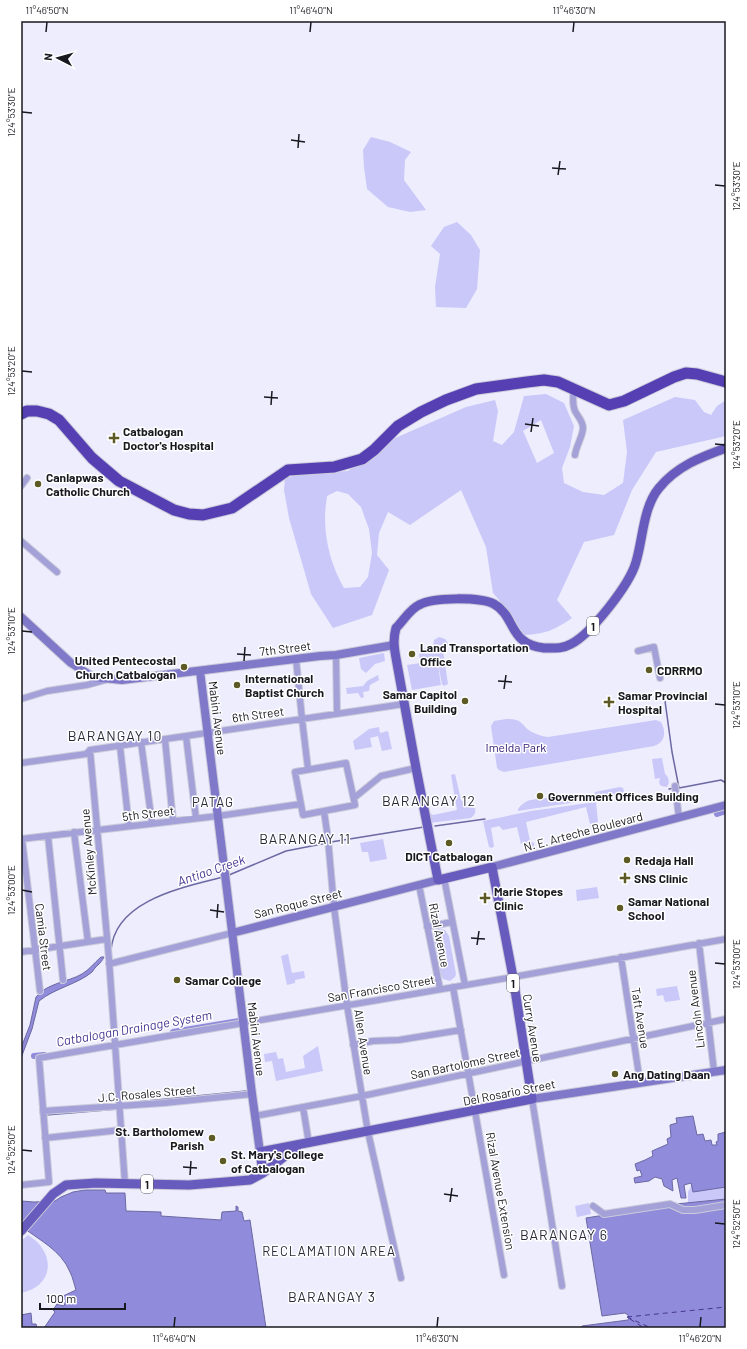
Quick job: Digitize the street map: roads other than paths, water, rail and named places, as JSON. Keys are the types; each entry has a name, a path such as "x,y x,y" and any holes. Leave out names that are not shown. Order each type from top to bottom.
{"highway":[{"path":"21,414 27,411 37,411 49,414 59,420 92,458 118,481 174,510 189,514 203,515 232,508 288,470 334,467 362,459 374,450 398,426 421,412 446,400 476,389 544,380 558,382 574,388 609,405 624,401 674,377 686,373 696,374 726,382"}],"main road":[{"name":"1","path":"441,879 426,820 404,704 394,645 396,628 413,609 426,602 440,599 482,601 494,604 504,613 512,627 523,641 531,645 559,648 570,645 582,637 599,619 626,582 636,564 649,508 658,489 671,474 693,460 726,448"},
{"name":"San Roque Street","path":"441,879 492,867"},
{"name":"Curry Avenue","path":"492,867 513,978 532,1099"},
{"name":"Del Rosario Street","path":"260,1152 309,1144 532,1099"},
{"name":"Del Rosario Street","path":"22,1230 59,1188 73,1184 189,1185 250,1180 263,1173 298,1146"},
{"name":"Mabini Avenue","path":"260,1152 263,1173"}],"street":[{"path":"574,388 574,406 583,428 576,447 575,456"},
{"path":"21,486 27,478"},
{"path":"21,541 57,572"},
{"name":"7th Street","path":"21,617 71,663 93,677 106,679 122,680 336,655 394,645"},
{"path":"638,651 654,647 660,678"},
{"path":"336,655 337,714"},
{"path":"296,659 308,769"},
{"name":"Mabini Avenue","path":"200,671 260,1152"},
{"path":"21,699 48,691 86,685 106,679"},
{"name":"6th Street","path":"21,763 86,754 90,750 141,742 302,720 404,704"},
{"path":"186,736 196,818"},
{"path":"165,739 173,821"},
{"path":"141,742 152,824"},
{"path":"120,746 129,826"},
{"name":"McKinley Avenue","path":"90,750 115,1043"},
{"path":"346,763 354,798 355,805 303,815 295,772 346,763"},
{"path":"354,798 381,776 416,768"},
{"path":"675,788 679,818"},
{"name":"5th Street","path":"21,839 218,816 301,804"},
{"name":"N. E. Arteche Boulevard","path":"492,867 726,805"},
{"name":"Allen Avenue","path":"324,811 334,907 353,1044 368,1132 401,1278"},
{"path":"74,832 88,942"},
{"path":"48,836 63,980"},
{"name":"Camia Street","path":"21,839 40,991"},
{"name":"San Roque Street","path":"108,959 232,933 441,879"},
{"name":"Rizal Avenue","path":"441,879 452,922 465,985"},
{"name":"Rizal Avenue","path":"419,885 440,989"},
{"path":"428,927 452,922"},
{"name":"San Francisco Street","path":"43,1111 38,1058 115,1043 513,978 621,957 726,939"},
{"path":"21,952 107,940"},
{"name":"Lincoln Avenue","path":"699,943 714,1071"},
{"name":"Taft Avenue","path":"621,957 640,1082"},
{"path":"453,987 475,1110"},
{"name":"San Bartolome Street","path":"255,1116 362,1096 526,1061 634,1040 726,1019"},
{"path":"353,1044 373,1041 399,1040 460,1030"},
{"path":"115,1043 125,1184"},
{"name":"Del Rosario Street","path":"532,1099 726,1070"},
{"name":"J.C. Rosales Street","path":"43,1111 164,1103 252,1094"},
{"path":"532,1099 562,1286"},
{"path":"303,1107 309,1144"},
{"name":"Rizal Avenue Extension","path":"475,1110 504,1276"},
{"path":"21,1185 49,1182 43,1111"},
{"path":"45,1138 121,1130"},
{"path":"593,1206 604,1214 670,1204 683,1210 695,1210 726,1205"}],"waterway":[{"path":"665,701 679,788"},
{"name":"Antiao Creek","path":"679,788 721,780 726,783"},
{"name":"Antiao Creek","path":"669,789 674,788"},
{"path":"717,814 726,811"},
{"name":"Antiao Creek","path":"435,826 485,819"},
{"name":"Antiao Creek","path":"331,842 424,827"},
{"name":"Antiao Creek","path":"229,875 286,851 327,843"},
{"name":"Antiao Creek","path":"111,951 115,934 124,919 137,908 171,891 223,877"},
{"name":"Catbalogan Drainage System","path":"173,1032 239,1021"},
{"name":"Catbalogan Drainage System","path":"34,1056 44,1055"},
{"path":"137,1102 246,1091"},
{"path":"41,1108 41,1117"},
{"path":"46,1115 118,1109"}],"place":[{"name":"Catbalogan Doctor's Hospital","path":"114,438"},
{"name":"Canlapwas Catholic Church","path":"38,484"},
{"name":"Land Transportation Office","path":"412,654"},
{"name":"United Pentecostal Church Catbalogan","path":"184,667"},
{"name":"CDRRMO","path":"649,670"},
{"name":"International Baptist Church","path":"237,685"},
{"name":"Samar Capitol Building","path":"465,701"},
{"name":"Samar Provincial Hospital","path":"609,702"},
{"name":"Government Offices Building","path":"540,796"},
{"name":"DICT Catbalogan","path":"449,843"},
{"name":"Redaja Hall","path":"627,860"},
{"name":"SNS Clinic","path":"625,878"},
{"name":"Marie Stopes Clinic","path":"485,898"},
{"name":"Samar National School","path":"620,908"},
{"name":"Samar College","path":"177,980"},
{"name":"Ang Dating Daan","path":"615,1074"},
{"name":"St. Bartholomew Parish","path":"212,1138"},
{"name":"St. Mary's College of Catbalogan","path":"223,1161"}],"district":[{"name":"BARANGAY 10","path":"115,735"},
{"name":"BARANGAY 12","path":"429,800"},
{"name":"PATAG","path":"213,802"},
{"name":"BARANGAY 11","path":"305,838"},
{"name":"BARANGAY 6","path":"564,1234"},
{"name":"RECLAMATION AREA","path":"329,1251"},
{"name":"BARANGAY 3","path":"332,1296"}],"park label":[{"name":"Imelda Park","path":"516,747"}]}
